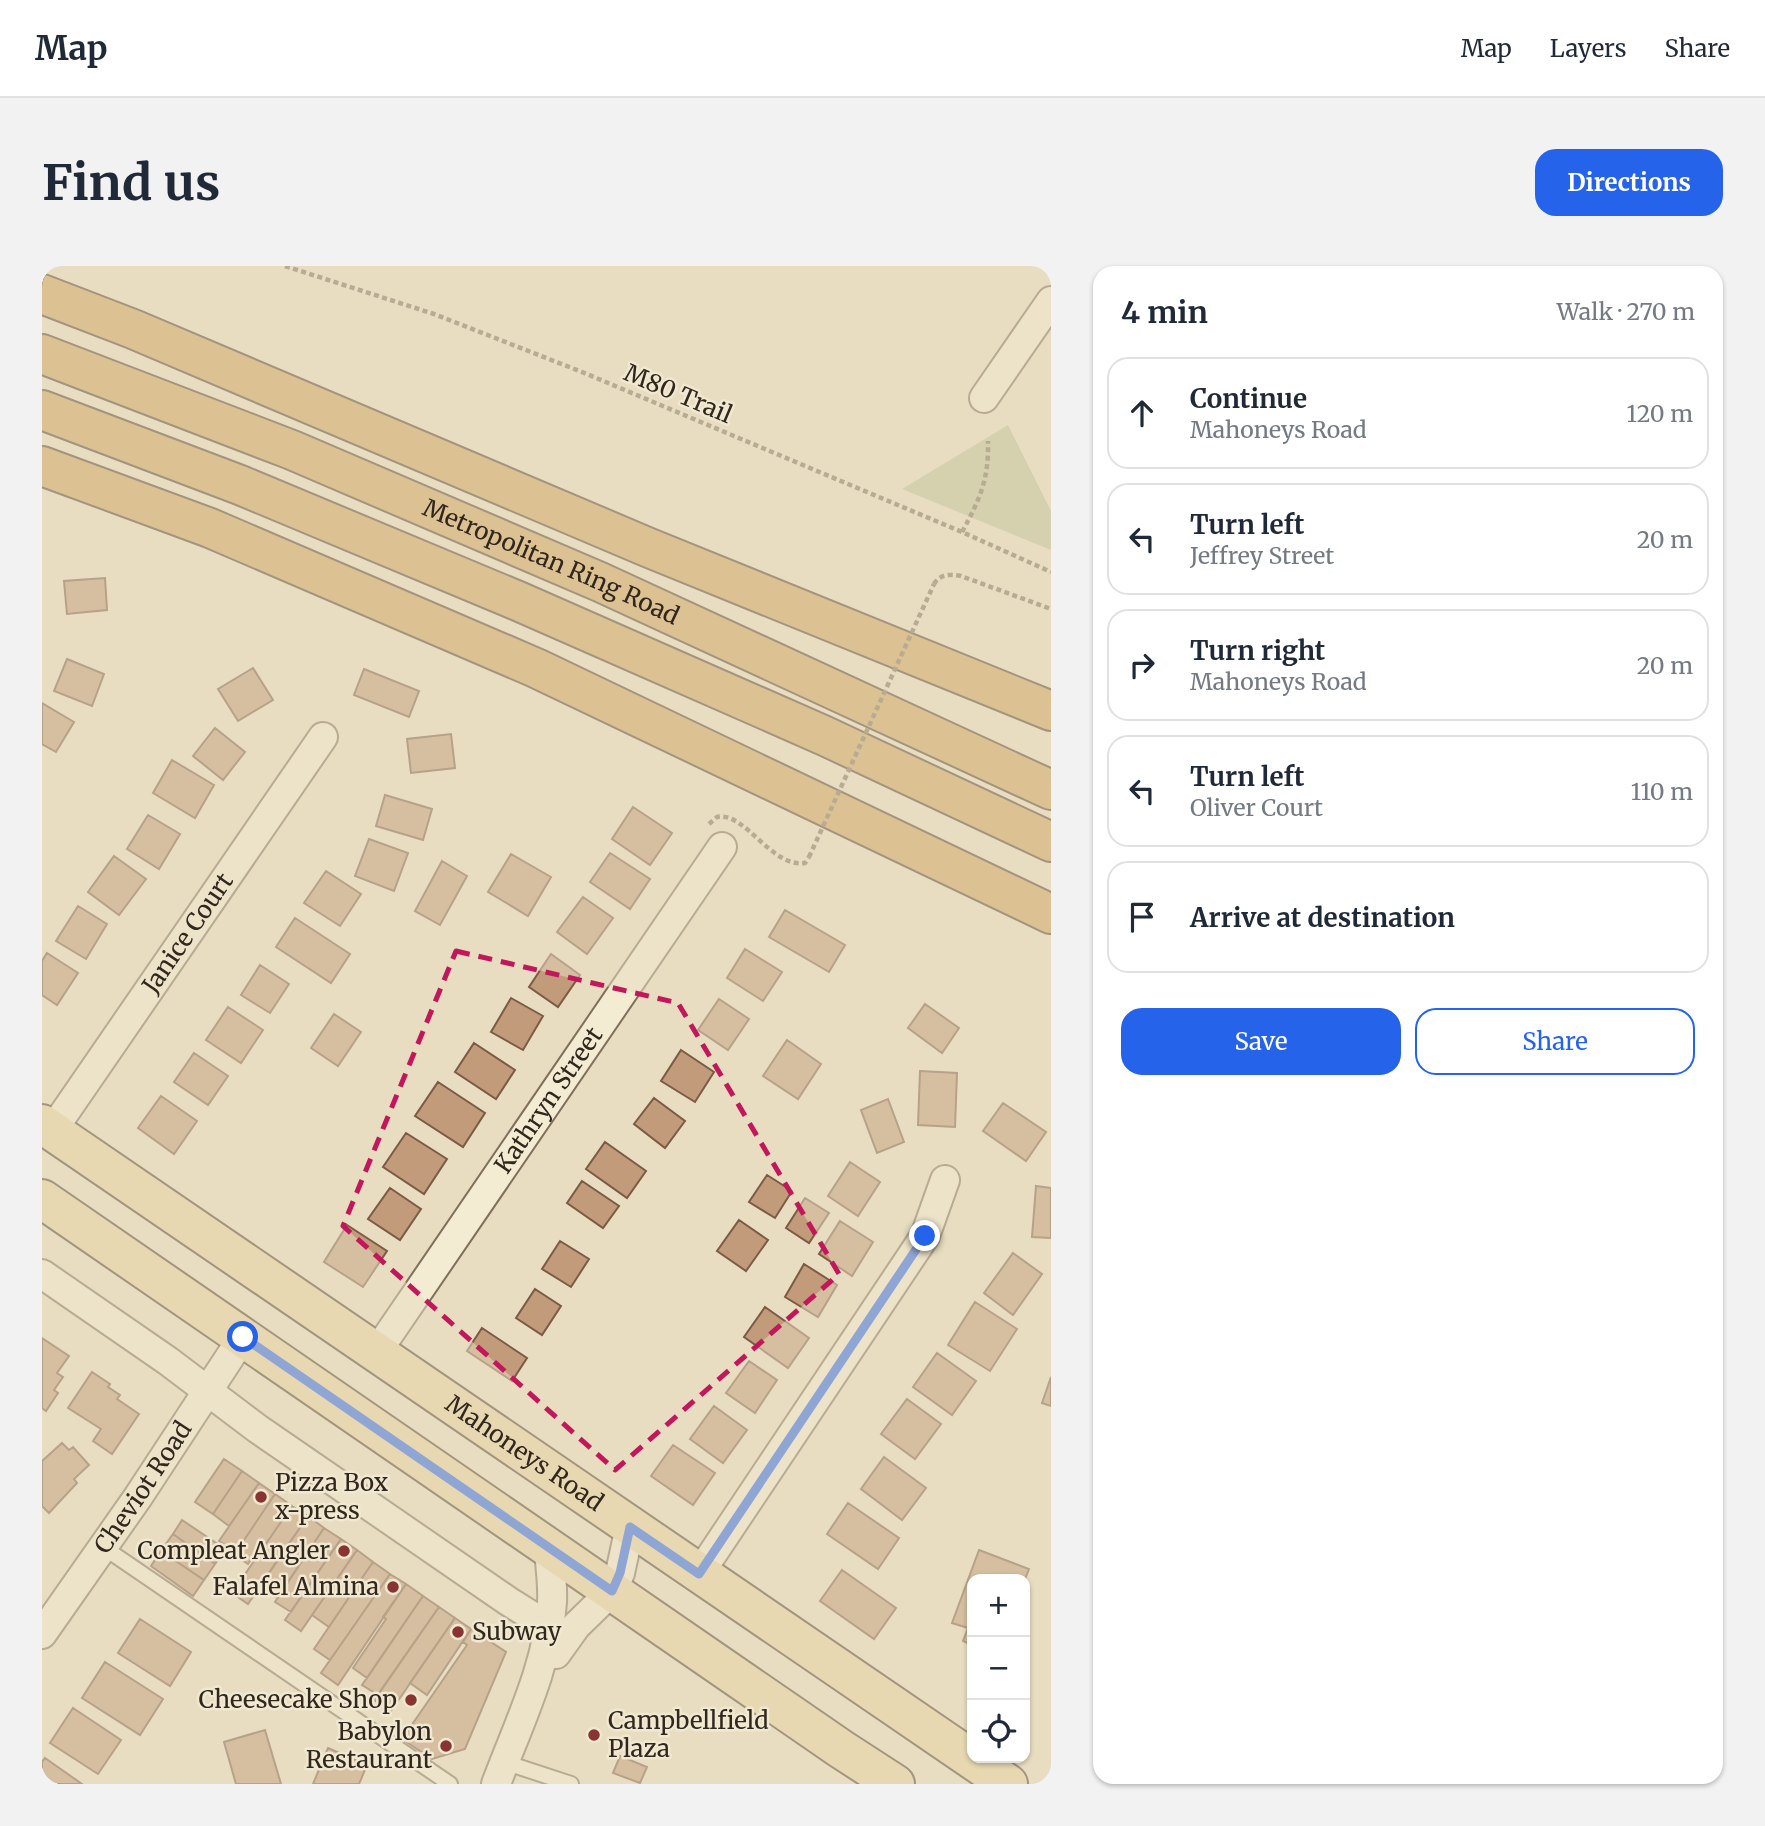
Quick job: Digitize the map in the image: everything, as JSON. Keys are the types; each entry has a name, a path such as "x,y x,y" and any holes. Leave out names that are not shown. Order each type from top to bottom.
{"highway":[{"path":"42,294 133,328 647,547 1051,711"},
{"name":"Metropolitan Ring Road","path":"42,354 292,450 600,582 1051,790"},
{"name":"Metropolitan Ring Road","path":"42,410 240,485 518,601 825,737 1051,842"},
{"path":"42,466 210,528 537,668 1051,914"}],"main road":[{"name":"Mahoneys Road","path":"47,1127 1008,1784"},
{"path":"42,1199 895,1784"}],"street":[{"path":"984,398 1051,301"},
{"name":"Janice Court","path":"47,1127 323,737"},
{"name":"Kathryn Street","path":"376,1353 722,847"},
{"path":"699,1574 925,1236 946,1180"},
{"path":"42,1275 508,1601 558,1632"},
{"name":"Cheviot Road","path":"42,1634 243,1337"},
{"path":"558,1632 591,1610 612,1591 620,1573 630,1527"},
{"path":"500,1773 558,1632 549,1548"}],"lane":[{"path":"103,1547 450,1784"},
{"path":"500,1773 570,1784"}],"path":[{"name":"M80 Trail","path":"285,266 434,314 594,377 1051,572"},
{"path":"962,532 986,481 988,441"},
{"path":"809,857 937,579 946,575 961,576 1051,609"}],"highlighted area":[{"path":"456,951 678,1003 839,1274 615,1470 343,1226"}],"green space":[{"path":"1008,425 1051,511 1051,550 902,489"}],"building":[{"path":"105,578 107,610 67,614 64,581"},
{"path":"67,659 104,674 92,706 54,691"},
{"path":"253,668 273,700 238,721 218,689"},
{"path":"364,669 419,691 409,717 354,695"},
{"path":"42,703 74,722 56,752 42,744"},
{"path":"215,728 245,752 223,780 193,756"},
{"path":"451,734 455,768 411,773 407,739"},
{"path":"172,760 214,785 195,818 153,793"},
{"path":"385,795 432,809 423,840 376,826"},
{"path":"633,807 672,833 650,865 612,839"},
{"path":"148,815 180,834 159,869 127,849"},
{"path":"369,839 408,853 394,891 355,876"},
{"path":"610,853 650,879 630,909 590,882"},
{"path":"511,854 551,877 528,916 488,892"},
{"path":"114,856 146,879 119,915 88,892"},
{"path":"442,861 467,876 440,925 415,911"},
{"path":"326,871 361,894 340,926 304,903"},
{"path":"583,897 613,918 587,954 557,932"},
{"path":"78,906 107,924 86,959 56,941"},
{"path":"785,910 845,945 829,972 769,937"},
{"path":"295,918 350,954 331,983 276,947"},
{"path":"745,949 782,972 763,1001 727,978"},
{"path":"47,953 78,973 57,1005 42,995 42,961"},
{"path":"551,954 580,975 558,1007 529,987"},
{"path":"260,965 289,984 270,1013 241,995"},
{"path":"511,998 543,1016 523,1050 491,1032"},
{"path":"719,999 749,1019 728,1050 698,1030"},
{"path":"925,1004 959,1028 942,1053 908,1028"},
{"path":"228,1007 263,1030 241,1063 206,1040"},
{"path":"334,1014 361,1032 338,1066 311,1048"},
{"path":"787,1040 821,1064 798,1099 763,1076"},
{"path":"474,1043 515,1070 496,1099 455,1072"},
{"path":"681,1050 714,1072 695,1102 661,1081"},
{"path":"194,1053 228,1076 208,1105 174,1082"},
{"path":"920,1071 957,1073 955,1127 918,1125"},
{"path":"438,1082 485,1113 463,1147 415,1116"},
{"path":"161,1096 197,1121 174,1154 138,1128"},
{"path":"654,1098 685,1121 665,1148 634,1124"},
{"path":"888,1099 904,1142 877,1153 861,1110"},
{"path":"1003,1103 1046,1132 1026,1161 983,1131"},
{"path":"406,1133 447,1159 424,1194 383,1167"},
{"path":"605,1142 646,1171 627,1198 586,1169"},
{"path":"850,1162 880,1182 858,1216 828,1196"},
{"path":"767,1175 792,1191 775,1218 749,1202"},
{"path":"582,1181 619,1206 603,1228 567,1203"},
{"path":"1036,1186 1051,1188 1051,1238 1032,1237"},
{"path":"390,1188 421,1209 400,1240 368,1219"},
{"path":"805,1198 829,1213 809,1243 786,1228"},
{"path":"739,1220 768,1240 746,1271 717,1251"},
{"path":"840,1221 873,1242 852,1276 819,1254"},
{"path":"347,1225 387,1251 363,1287 324,1262"},
{"path":"560,1241 589,1259 571,1287 542,1269"},
{"path":"1013,1253 1042,1274 1013,1315 984,1293"},
{"path":"804,1264 837,1285 818,1317 785,1297"},
{"path":"535,1289 561,1306 542,1335 516,1318"},
{"path":"975,1302 1017,1329 990,1371 948,1345"},
{"path":"765,1307 809,1338 788,1368 744,1337"},
{"path":"482,1328 527,1358 512,1381 467,1351"},
{"path":"42,1338 69,1356 57,1373 63,1377 54,1390 58,1393 46,1411 42,1408"},
{"path":"937,1353 976,1381 952,1415 913,1387"},
{"path":"749,1361 777,1380 755,1413 726,1393"},
{"path":"92,1372 110,1384 108,1387 120,1395 117,1399 139,1414 112,1454 93,1441 101,1429 68,1408"},
{"path":"1051,1377 1051,1406 1042,1403"},
{"path":"907,1399 941,1424 915,1459 881,1434"},
{"path":"714,1406 747,1430 723,1463 690,1439"},
{"path":"62,1443 69,1450 73,1447 89,1465 74,1479 77,1483 49,1513 42,1506 42,1461"},
{"path":"673,1445 715,1473 693,1505 651,1476"},
{"path":"884,1457 926,1488 902,1520 861,1489"},
{"path":"224,1459 242,1471 213,1514 195,1502"},
{"path":"242,1471 259,1483 229,1526 213,1514"},
{"path":"259,1483 275,1494 234,1555 219,1541"},
{"path":"275,1494 292,1506 263,1548 260,1546 248,1564 234,1555"},
{"path":"848,1503 899,1538 878,1569 827,1534"},
{"path":"292,1506 308,1516 248,1604 232,1593"},
{"path":"308,1516 324,1528 277,1598 259,1587"},
{"path":"182,1520 225,1549 215,1564 173,1534"},
{"path":"324,1528 341,1539 291,1612 275,1602"},
{"path":"173,1534 215,1564 204,1580 161,1551"},
{"path":"341,1539 357,1550 301,1631 285,1620"},
{"path":"357,1550 373,1562 329,1627 312,1615"},
{"path":"979,1550 1029,1569 1027,1574 970,1574"},
{"path":"161,1551 204,1580 193,1596 151,1566"},
{"path":"373,1562 390,1574 330,1660 314,1649"},
{"path":"842,1570 896,1608 874,1639 820,1601"},
{"path":"390,1574 406,1584 338,1685 321,1673"},
{"path":"967,1582 967,1628 952,1623"},
{"path":"406,1584 423,1596 367,1678 353,1668"},
{"path":"423,1596 439,1607 378,1695 362,1685"},
{"path":"439,1607 455,1618 391,1711 374,1700"},
{"path":"455,1618 471,1629 427,1695 410,1683"},
{"path":"140,1619 191,1652 170,1686 118,1653"},
{"path":"471,1629 506,1652 465,1749 432,1759 402,1739 467,1645 463,1642"},
{"path":"105,1662 163,1699 140,1735 82,1698"},
{"path":"73,1708 121,1740 98,1774 50,1743"},
{"path":"265,1730 281,1784 236,1784 224,1742"},
{"path":"328,1748 367,1765 359,1784 313,1784"},
{"path":"620,1756 647,1767 640,1783 613,1773"},
{"path":"45,1758 82,1784 42,1784 42,1762"}],"place":[{"name":"Pizza Box x-press","path":"261,1497"},
{"name":"Compleat Angler","path":"344,1551"},
{"name":"Falafel Almina","path":"393,1587"},
{"name":"Subway","path":"458,1632"},
{"name":"Cheesecake Shop","path":"411,1700"},
{"name":"Campbellfield Plaza","path":"594,1735"},
{"name":"Babylon Restaurant","path":"446,1746"}],"route":[{"path":"243,1337 612,1591 620,1573 630,1527 699,1574 925,1236"}]}
